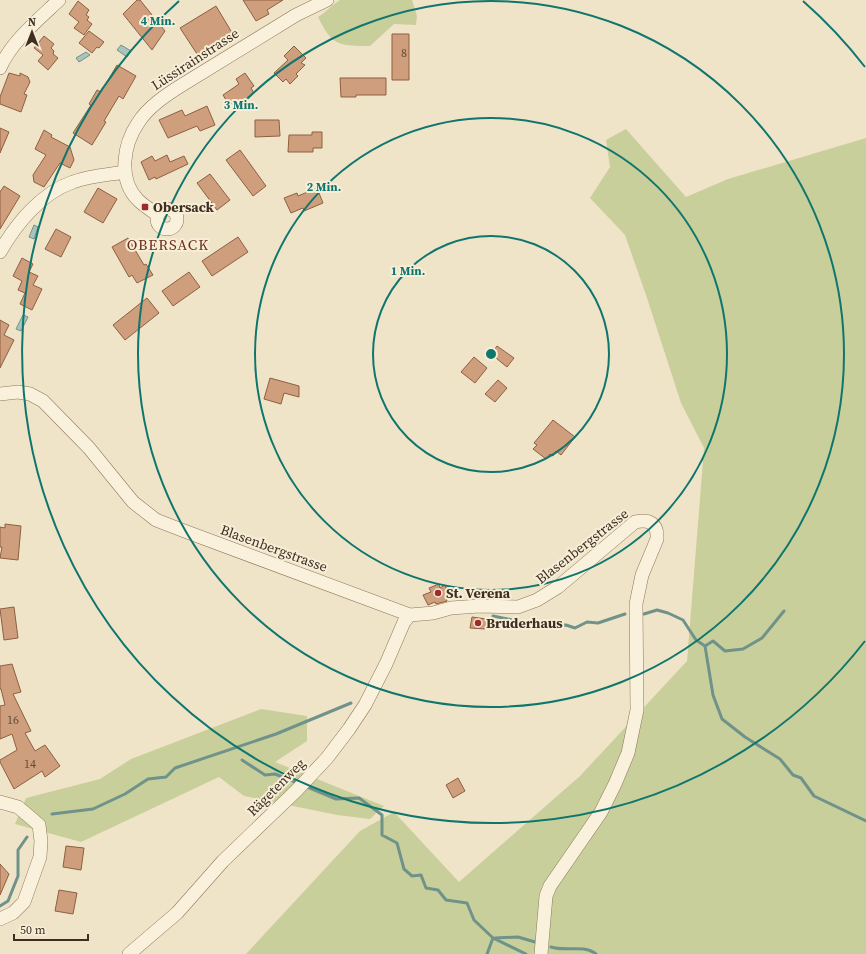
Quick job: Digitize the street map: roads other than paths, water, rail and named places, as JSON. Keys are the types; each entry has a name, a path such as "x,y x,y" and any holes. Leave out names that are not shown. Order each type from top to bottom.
{"street":[{"path":"0,68 3,61 18,42 59,0"},
{"name":"Lüssirainstrasse","path":"158,215 145,207 128,186 125,172 125,153 138,122 165,96 228,55 296,15 327,0"},
{"path":"0,252 30,210 48,195 71,182 90,177 125,172"},
{"name":"Blasenbergstrasse","path":"0,394 18,392 30,394 43,401 89,448 133,502 156,520 410,614 433,613 451,608 479,606 518,607 538,600 558,587 635,522 650,522 655,527 657,539 642,575 636,604 637,710 631,743 615,784 601,812 550,886 546,896 541,954"},
{"name":"Rägetenweg","path":"130,954 176,913 223,861 309,778 349,730 365,705 386,664 404,622 410,614"},
{"path":"0,802 18,807 31,818 38,825 41,841 40,857 24,902 13,913 0,919"}],"water":[{"path":"121,45 131,51 127,57 117,50"},
{"path":"86,52 90,55 79,62 76,58"},
{"path":"34,225 38,227 34,239 29,237"},
{"path":"23,315 28,317 21,331 16,329"}],"waterway":[{"path":"644,614 657,610 683,620 696,640 705,646 713,695 722,719 745,737 780,759 793,775 801,778 814,796 866,821"},
{"path":"705,646 713,641 725,651 743,649 762,638 784,611"},
{"path":"493,616 542,626 566,625 575,628 587,622 598,623 625,614"},
{"path":"52,814 93,809 125,794 148,779 166,777 175,768 276,734 351,703"},
{"path":"242,760 265,775 275,774 298,783"},
{"path":"305,786 336,799 359,798 382,815 382,835 397,843 404,869 412,876 421,875 426,888 438,890 446,900 467,903 474,920 493,938 526,954"},
{"path":"0,906 8,901 18,876 18,850 27,837"},
{"path":"495,938 518,937 535,942"},
{"path":"487,954 493,938"},
{"path":"551,947 563,949 586,949 596,954"}],"place":[{"name":"Obersack","path":"145,207"},
{"name":"St. Verena","path":"438,593"},
{"name":"Bruderhaus","path":"478,623"}],"district":[{"name":"OBERSACK","path":"168,245"}]}
